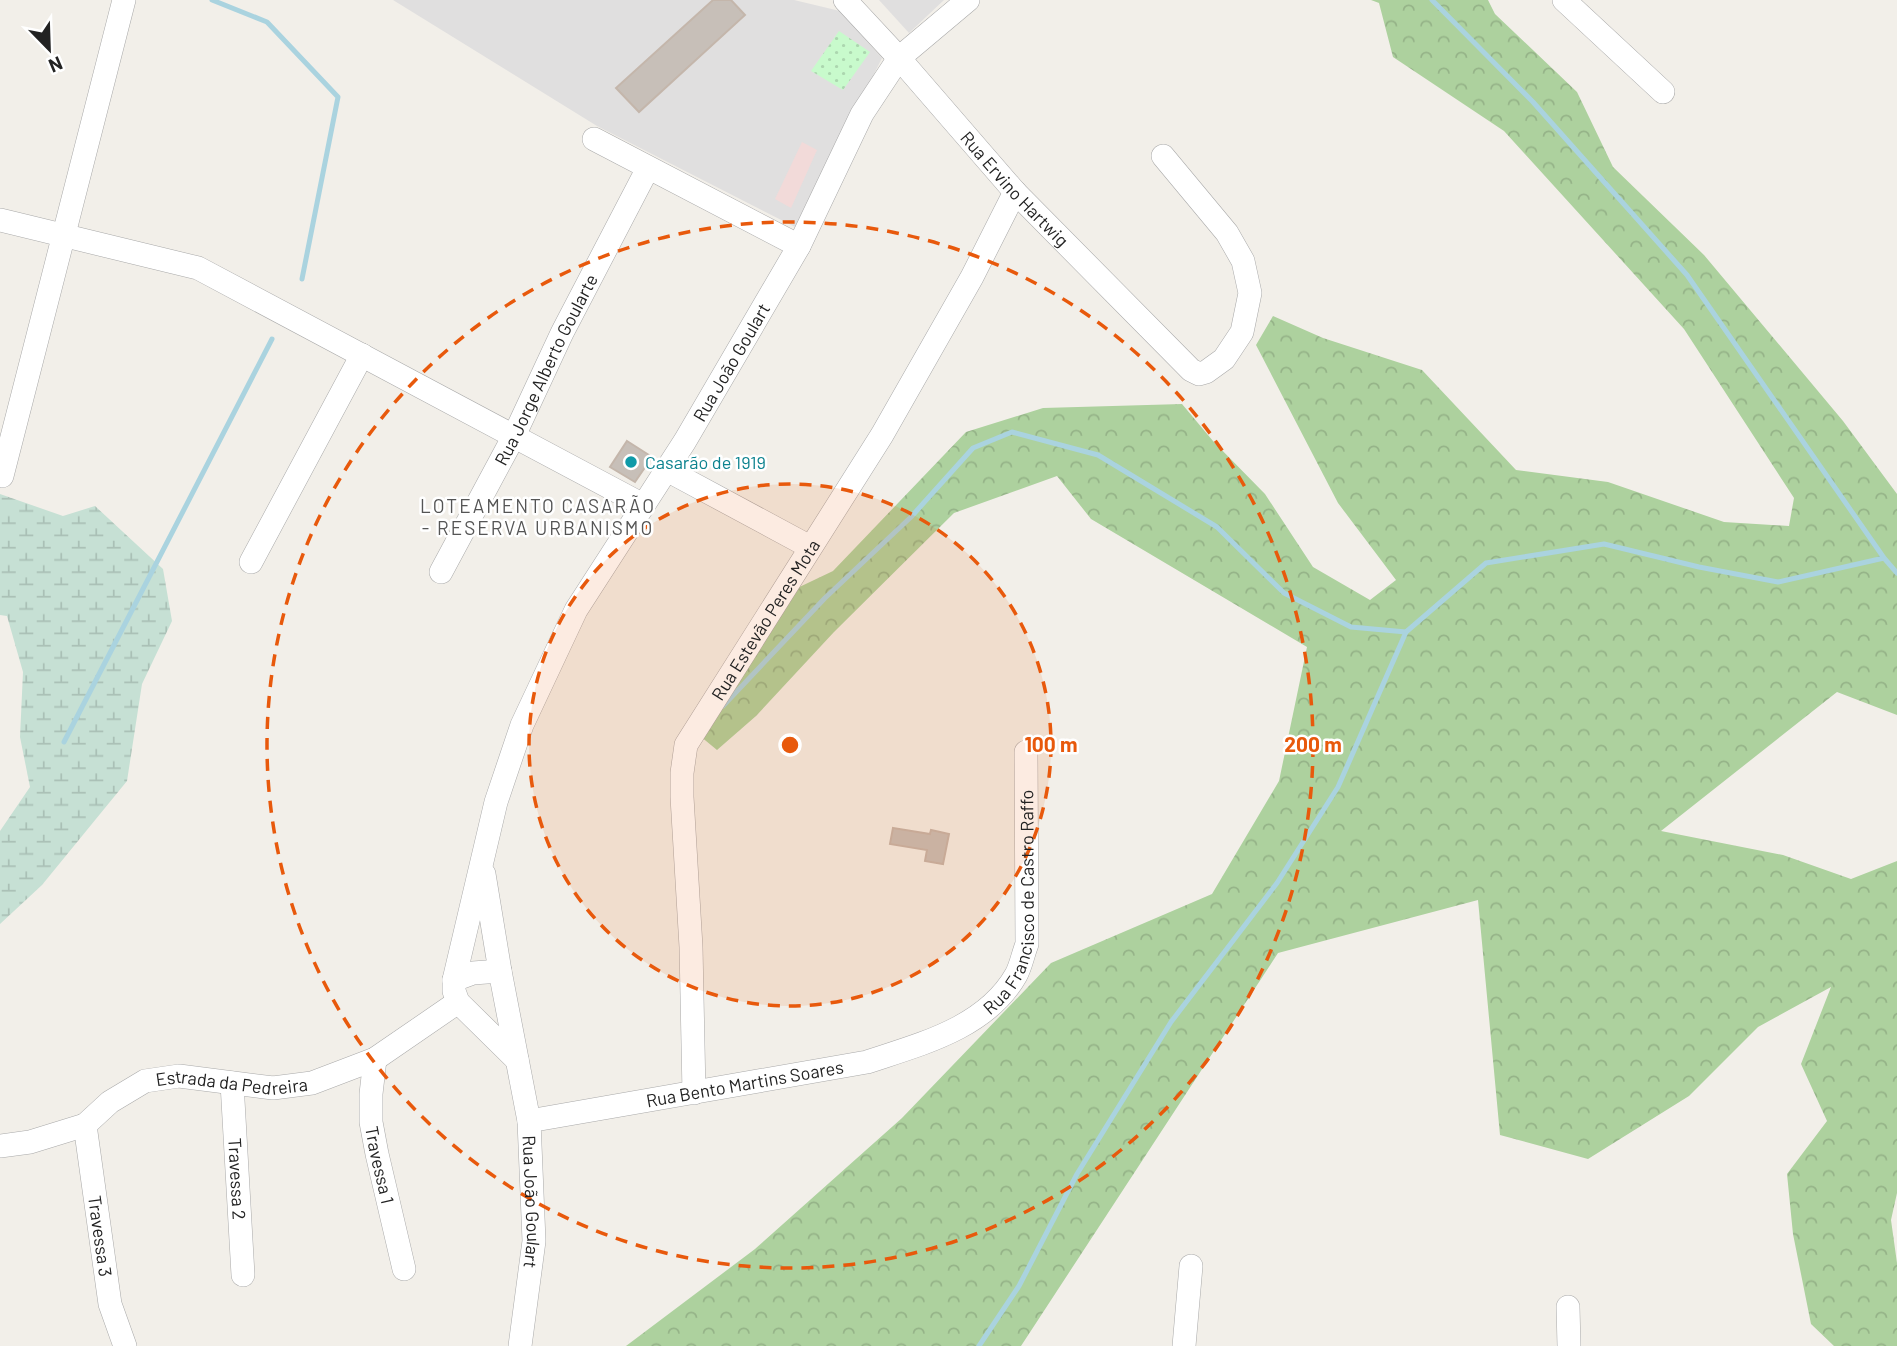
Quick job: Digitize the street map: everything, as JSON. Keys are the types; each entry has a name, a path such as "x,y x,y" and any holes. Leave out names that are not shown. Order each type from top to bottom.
{"street":[{"path":"2,476 124,0"},
{"name":"Rua Ervino Hartwig","path":"845,0 1015,192 1191,370 1199,374 1224,359 1242,332 1250,293 1243,261 1227,233 1163,156"},
{"name":"Rua João Goulart","path":"460,999 482,864 496,802 522,724 576,610 667,470 799,246 862,114 898,58 968,0"},
{"path":"1564,0 1663,92"},
{"path":"594,139 799,246"},
{"name":"Rua Jorge Alberto Goularte","path":"441,572 514,436 562,333 648,168"},
{"name":"Rua Estevão Peres Mota","path":"694,1093 691,947 682,797 686,745 889,423 972,277 1015,192"},
{"path":"0,220 198,268 643,505"},
{"path":"251,562 362,355"},
{"path":"667,470 810,547"},
{"name":"Rua Francisco de Castro Raffo","path":"954,1030 992,1007 1017,974 1027,944 1026,752"},
{"name":"Rua João Goulart","path":"482,864 529,1121 534,1241 520,1346"},
{"path":"500,971 473,973 460,999 517,1059"},
{"name":"Estrada da Pedreira","path":"0,1146 30,1142 85,1125 110,1102 145,1081 179,1076 272,1088 312,1083 375,1059 460,999 504,995"},
{"name":"Rua Bento Martins Soares","path":"529,1121 867,1062 954,1030"},
{"name":"Travessa 1","path":"375,1059 371,1122 404,1269"},
{"name":"Travessa 2","path":"232,1083 243,1275"},
{"name":"Travessa 3","path":"85,1125 110,1304 125,1346"},
{"path":"1184,1346 1191,1266"},
{"path":"1568,1307 1569,1346"}],"shaded area":[{"path":"393,0 794,0 840,11 882,58 797,228 597,126"},
{"path":"879,0 944,0 909,33"},
{"path":"802,142 817,150 791,208 775,199"}],"green space":[{"path":"1371,0 1488,0 1495,14 1577,92 1613,167 1704,255 1843,421 1897,494 1897,715 1837,692 1661,831 1783,855 1851,879 1897,861 1897,1193 1891,1220 1897,1263 1897,1346 1834,1346 1811,1324 1793,1234 1787,1174 1827,1121 1801,1064 1831,987 1758,1027 1689,1096 1588,1159 1500,1135 1478,900 1278,953 1021,1346 626,1346 755,1249 902,1118 1051,963 1212,894 1279,781 1307,647 1091,519 1057,476 954,513 834,632 756,716 717,750 700,736 791,591 833,571 966,432 1043,408 1182,404 1213,441 1265,494 1313,567 1370,600 1396,580 1338,503 1256,345 1273,316 1323,338 1422,370 1516,470 1608,482 1724,522 1789,526 1794,498 1684,329 1504,131 1393,57 1379,3"},
{"path":"839,31 870,52 843,90 811,71"},
{"path":"0,494 63,516 95,506 163,569 172,621 142,684 127,781 42,885 0,924 0,831 30,787 20,737 23,672 7,616 0,615"}],"building":[{"path":"713,0 731,0 745,15 639,112 616,88"},
{"name":"Casarão de 1919","path":"627,441 652,457 635,482 610,467"},
{"path":"893,828 949,834 943,864 925,861 927,850 890,844"}],"waterway":[{"path":"212,0 267,22 338,97 302,279"},
{"path":"1432,0 1533,102 1687,275 1884,558"},
{"path":"64,742 272,339"},
{"path":"723,706 825,598 911,517 973,448 1012,432 1098,455 1217,527 1284,593 1351,627 1406,632 1486,563 1604,544 1699,567 1778,582 1884,558 1897,573"},
{"path":"979,1346 1019,1286 1077,1174 1171,1022 1277,883 1338,787 1406,632"}],"place":[{"name":"Casarão de 1919","path":"631,462"}],"district":[{"name":"LOTEAMENTO CASARÃO - RESERVA URBANISMO","path":"538,516"}]}
